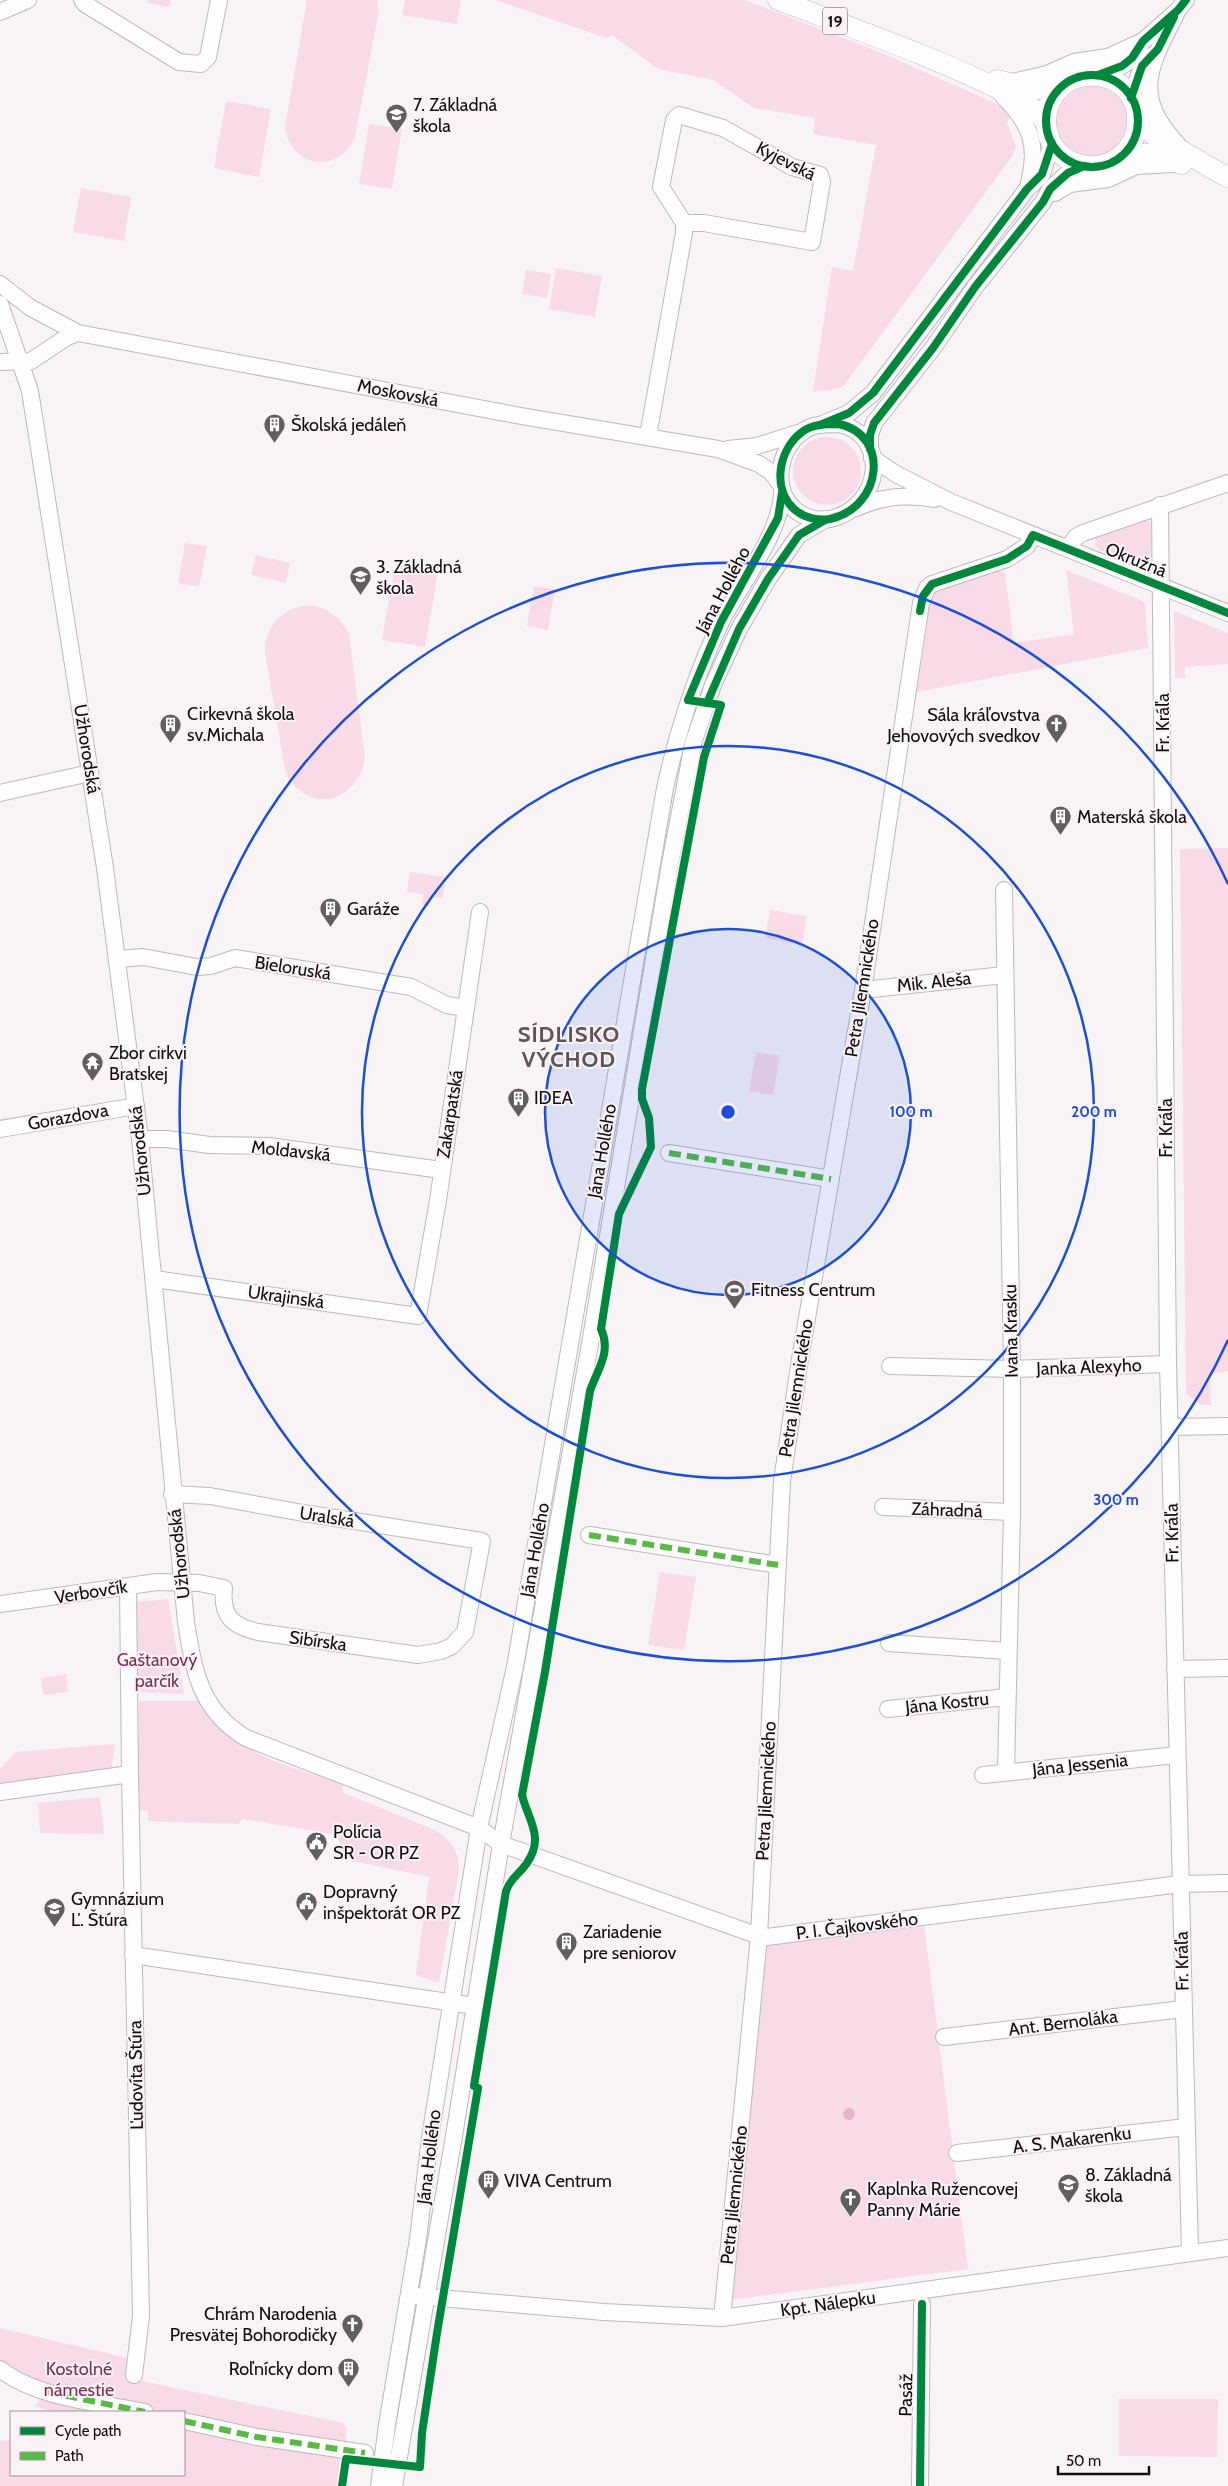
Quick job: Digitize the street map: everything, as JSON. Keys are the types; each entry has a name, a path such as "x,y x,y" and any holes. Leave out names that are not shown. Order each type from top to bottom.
{"main road":[{"name":"19","path":"778,0 1002,86 1032,108 1046,123"},
{"name":"19","path":"1002,86 1035,89 1062,86 1079,77 1098,75"},
{"path":"1098,75 1117,82 1134,106 1144,127 1182,158"},
{"path":"1062,86 1049,103 1046,123 1052,144 1066,158 1084,166 1105,164 1124,154 1154,154 1182,158 1222,174"},
{"path":"1124,154 1135,136 1134,106"}],"street":[{"path":"0,12 28,0"},
{"path":"82,0 85,4 179,62 201,64 208,57 219,0"},
{"path":"1098,75 1122,66 1132,58 1143,41 1182,5"},
{"path":"1134,106 1142,66 1158,49 1182,5"},
{"path":"1027,189 1034,157 1031,134 1002,86 1047,74 1074,62 1108,57 1143,41"},
{"path":"1043,202 1062,187 1075,182 1108,179 1136,166 1182,158 1152,108 1149,87 1158,49"},
{"name":"Kyjevská","path":"679,115 723,128 792,167 820,175 822,182 812,242 704,223 684,223 661,188 674,120 679,115"},
{"path":"718,449 757,446 820,425 857,408 873,392 1027,189 1042,174 1052,144"},
{"path":"854,509 861,503 871,485 870,435 874,423 933,348 975,287 1043,202 1055,183 1068,173 1084,166"},
{"path":"648,436 684,233 684,223"},
{"path":"961,277 975,287"},
{"name":"Moskovská","path":"0,284 31,308 78,333 531,418 718,449"},
{"name":"Užhorodská","path":"0,304 30,392 90,773 140,1139 172,1494 182,1582 190,1645 204,1697 231,1729 246,1738 479,1828"},
{"path":"0,362 31,360 67,337 78,333"},
{"path":"820,425 839,424 853,428 862,436 871,454 896,474 951,502"},
{"path":"782,489 781,465 784,455 791,443 803,431"},
{"path":"718,449 765,468 797,512 814,519 826,520 879,500 903,496 951,502"},
{"path":"1068,548 1076,537 1083,533 1228,483"},
{"name":"Jána Hollého","path":"379,2486 418,2239 451,2002 479,1828 515,1668 672,755 696,680 721,622 778,518 782,489"},
{"name":"Okružná","path":"951,502 1228,613"},
{"name":"Fr. Kráľa","path":"1160,505 1168,1364 1190,2253"},
{"name":"Jána Hollého","path":"394,2486 501,1844 586,1368 666,890 693,744 713,685 739,629 782,557 799,535 826,520"},
{"name":"Petra Jilemnického","path":"722,2318 759,1936 782,1481 800,1359 863,990 923,596 932,584 1007,559 1027,546 1033,534"},
{"path":"696,680 713,685"},
{"path":"0,793 90,773"},
{"path":"648,887 666,890"},
{"name":"Ivana Krasku","path":"1004,890 1012,1369 1012,1512 1006,1772"},
{"name":"Zakarpatská","path":"418,1316 424,1294 480,912"},
{"name":"Bieloruská","path":"116,959 143,958 197,967 211,966 235,958 411,987 447,1005 466,1008"},
{"name":"Mik. Aleša","path":"863,990 1004,975"},
{"name":"Gorazdova","path":"0,1129 136,1106"},
{"name":"Moldavská","path":"140,1139 167,1139 209,1145 269,1146 441,1170"},
{"path":"669,1153 830,1179"},
{"name":"Ukrajinská","path":"154,1278 418,1316"},
{"path":"567,1364 586,1368"},
{"name":"Janka Alexyho","path":"890,1366 1012,1369 1168,1364"},
{"path":"1170,1427 1228,1426"},
{"name":"Uralská","path":"172,1494 210,1496 303,1513 482,1541 465,1632 452,1646 441,1651"},
{"name":"Záhradná","path":"883,1507 1012,1512"},
{"path":"589,1535 778,1565"},
{"name":"Verbovčík","path":"0,1604 67,1597 128,1586 182,1582 224,1588"},
{"path":"0,1792 130,1774 128,1586"},
{"name":"Sibírska","path":"224,1588 222,1603 226,1613 233,1622 244,1629 418,1655 441,1651"},
{"path":"888,1643 1008,1651"},
{"path":"515,1668 533,1671"},
{"path":"1175,1669 1228,1668"},
{"name":"Jána Kostru","path":"888,1709 1007,1697"},
{"name":"Jána Jessenia","path":"983,1775 1177,1754"},
{"name":"Ľudovíta Štúra","path":"130,1774 141,2316 134,2375"},
{"path":"479,1828 501,1844"},
{"name":"P. I. Čajkovského","path":"501,1844 759,1936 768,1937 1180,1884 1228,1883"},
{"path":"133,1955 475,2006"},
{"name":"Ant. Bernoláka","path":"944,2036 1183,2009"},
{"path":"440,2077 463,2081"},
{"name":"A. S. Makarenku","path":"957,2153 1186,2127"},
{"name":"Kpt. Nálepku","path":"408,2296 604,2312 722,2318 1228,2248"},
{"name":"Pasáž","path":"920,2486 922,2304"},
{"path":"0,2369 9,2377 48,2392 140,2411"},
{"path":"185,2420 257,2437 365,2453"}],"green space":[{"path":"148,0 171,0 170,7 147,3"},
{"path":"307,0 377,0 379,11 355,137 348,149 338,157 316,162 305,158 296,151 289,141 285,127"},
{"path":"405,0 461,0 457,24 402,15"},
{"path":"495,0 745,0 877,51 993,102 1011,112 1007,123 1016,146 1013,155 842,388 813,392 832,267 853,271 876,145 813,134 815,118 754,108 713,80 658,69 613,36 606,38"},
{"path":"1092,86 1112,92 1122,102 1128,122 1122,142 1112,152 1092,158 1072,152 1062,142 1056,122 1062,102 1072,92"},
{"path":"226,101 271,109 259,177 214,168"},
{"path":"369,124 402,129 392,189 359,184"},
{"path":"81,188 131,197 124,241 73,232"},
{"path":"556,268 602,276 595,317 549,309"},
{"path":"526,270 551,274 547,298 522,294"},
{"path":"827,437 840,440 851,447 858,458 861,471 858,484 851,495 840,502 827,505 814,502 803,495 796,484 793,471 796,458 803,447 814,440"},
{"path":"1147,519 1151,523 1153,554 1151,561 1147,564 1126,561 1099,550 1095,545 1096,534"},
{"path":"185,543 207,546 199,587 178,583"},
{"path":"256,555 290,563 286,583 251,575"},
{"path":"396,560 439,567 425,647 382,640"},
{"path":"995,568 1005,573 1014,643 1074,634 1066,570 1145,602 1148,648 917,692 930,601 938,586"},
{"path":"534,586 555,589 548,630 527,626"},
{"path":"313,605 325,609 334,615 349,634 365,757 361,773 353,785 343,793 332,798 319,799 307,795 296,787 286,774 265,654 268,634 277,619 293,609"},
{"path":"1174,611 1228,633 1228,664 1185,667 1185,678 1175,678"},
{"path":"1228,848 1228,1371 1210,1374 1211,1405 1201,1405 1186,1394 1180,849"},
{"path":"410,872 446,877 443,898 431,896 429,906 422,905 423,894 407,892"},
{"path":"770,910 807,916 802,945 765,938"},
{"path":"756,1052 780,1056 773,1095 749,1091"},
{"path":"660,1572 696,1577 684,1650 648,1645"},
{"name":"Gaštanový parčík","path":"168,1599 184,1694 134,1692 135,1602"},
{"path":"66,1674 68,1692 43,1695 41,1678"},
{"path":"139,1701 199,1701 227,1731 257,1753 343,1784 342,1792 430,1828 448,1839 455,1849 459,1870 439,1983 416,1975 429,1877 354,1861 333,1834 243,1819 238,1824 148,1821 148,1811 137,1810"},
{"path":"115,1744 111,1773 0,1785 0,1769 16,1752"},
{"path":"100,1797 104,1834 40,1833 38,1803"},
{"path":"924,1925 968,2269 730,2300 766,1944"},
{"name":"Kostolné námestie","path":"0,2328 128,2358 127,2378 343,2423 347,2429 340,2486 0,2486 0,2441 10,2440 10,2476 185,2476 185,2411 50,2411 34,2406 47,2392 0,2363"},
{"path":"1119,2399 1218,2399 1217,2457 1119,2456"}],"shaded area":[{"path":"847,2108 851,2108 855,2114 851,2120 847,2120 843,2116 843,2112"}],"marked path":[{"path":"669,1153 831,1179"},
{"path":"589,1535 778,1565"},
{"path":"48,2392 140,2411"},
{"path":"185,2421 257,2437 365,2453"}],"cycle path":[{"path":"1098,75 1122,66 1132,58 1143,41 1178,10 1186,0"},
{"path":"1131,98 1142,66 1158,49 1174,17"},
{"path":"1092,75 1109,79 1124,89 1134,104 1138,121 1134,138 1124,153 1109,163 1092,167 1075,163 1060,153 1050,138 1046,121 1050,104 1060,89 1075,79 1092,75"},
{"path":"820,425 849,413 873,393 1027,189 1042,174 1052,144"},
{"path":"870,449 870,435 874,423 933,348 975,287 1043,202 1050,189 1068,173 1084,166"},
{"path":"839,424 855,431 867,442 873,456 874,471 870,487 861,501 848,512 830,519 821,520 807,517 794,509 787,501 781,481 783,459 794,440 806,429 819,425 839,424"},
{"path":"474,2086 506,1891 510,1882 527,1863 535,1845 534,1829 522,1795 545,1672 590,1391 604,1353 605,1345 601,1329 619,1214 651,1147 649,1118 642,1099 642,1089 704,757 721,705 688,700 721,622 778,518 782,493"},
{"path":"707,703 739,629 768,579 799,535 825,520"},
{"path":"920,611 923,596 932,584 1007,559 1027,546 1033,535 1228,613"},
{"path":"342,2486 346,2459 420,2467 422,2433 437,2333 478,2088"},
{"path":"920,2486 922,2304"}],"place":[{"name":"7. Základná škola","path":"397,134"},
{"name":"Školská jedáleň","path":"275,444"},
{"name":"3. Základná škola","path":"360,596"},
{"name":"Cirkevná škola sv.Michala","path":"171,743"},
{"name":"Sála kráľovstva Jehovových svedkov","path":"1056,744"},
{"name":"Materská škola","path":"1061,836"},
{"name":"Garáže","path":"331,928"},
{"name":"Zbor cirkvi Bratskej","path":"93,1082"},
{"name":"IDEA","path":"518,1117"},
{"name":"Fitness Centrum","path":"735,1309"},
{"name":"Polícia SR - OR PZ","path":"317,1861"},
{"name":"Dopravný inšpektorát OR PZ","path":"307,1921"},
{"name":"Gymnázium Ľ. Štúra","path":"55,1928"},
{"name":"Zariadenie pre seniorov","path":"567,1961"},
{"name":"VIVA Centrum","path":"488,2200"},
{"name":"8. Základná škola","path":"1069,2204"},
{"name":"Kaplnka Ružencovej Panny Márie","path":"851,2218"},
{"name":"Chrám Narodenia Presvätej Bohorodičky","path":"353,2343"},
{"name":"Roľnícky dom","path":"349,2388"}],"district":[{"name":"SÍDLISKO VÝCHOD","path":"569,1046"}]}
